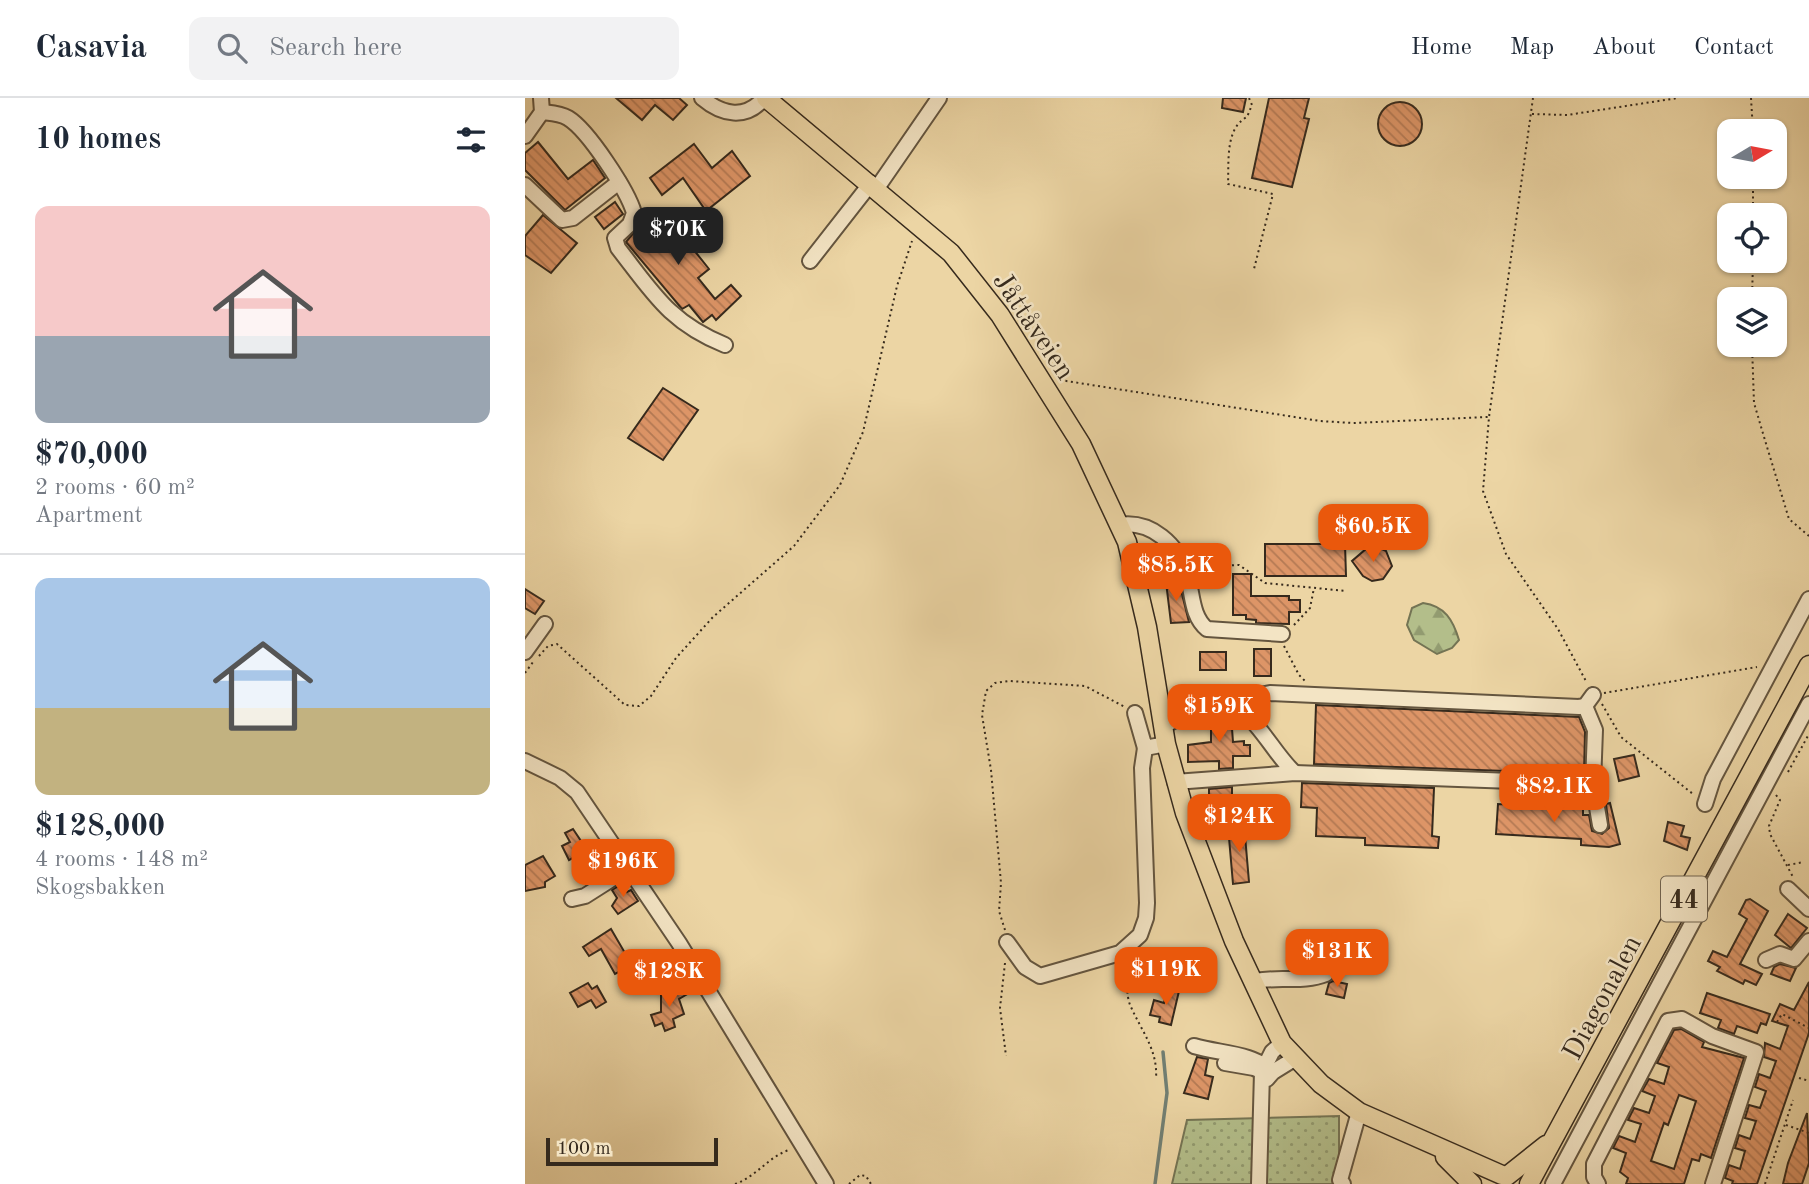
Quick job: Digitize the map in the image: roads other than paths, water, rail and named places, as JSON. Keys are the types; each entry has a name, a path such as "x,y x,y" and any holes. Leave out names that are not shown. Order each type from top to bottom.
{"main road":[{"name":"Jåttåveien","path":"765,98 874,186 951,253 1000,314 1081,443 1126,542 1147,627 1164,735 1175,782 1224,916 1282,1043 1294,1059 1321,1084 1359,1112 1508,1178"},
{"name":"Diagonalen","path":"1529,1184 1809,665"},
{"name":"Diagonalen","path":"1508,1178 1532,1159 1558,1132"},
{"name":"Jåttåveien","path":"1425,1143 1452,1161 1472,1184"},
{"name":"44","path":"1481,1184 1490,1177 1508,1178"}],"street":[{"name":"Jåttåveien","path":"702,98 724,112 735,114 750,110 765,98"},
{"path":"810,261 874,186 939,98"},
{"path":"525,136 541,105 575,123 619,182 634,213 630,223 615,238 618,248 677,320 700,335 725,345"},
{"path":"525,186 562,220 573,218 619,182"},
{"path":"1119,525 1140,524 1156,531 1172,548 1184,566 1199,622 1207,629 1282,634"},
{"path":"1705,804 1713,779 1809,599"},
{"path":"528,642 545,624"},
{"path":"1145,748 1209,703 1271,693 1589,701 1595,730 1593,784 1600,825"},
{"path":"1230,701 1241,707 1281,761 1295,773"},
{"path":"1553,1184 1809,704"},
{"path":"1007,942 1025,967 1040,976 1068,970 1128,948 1140,935 1146,918 1142,768 1145,748 1135,713"},
{"path":"525,761 560,778 577,792 680,943 826,1184"},
{"path":"1175,782 1295,773 1593,784"},
{"path":"572,899 586,896 629,868"},
{"path":"1788,889 1809,909"},
{"path":"1766,960 1780,954 1794,959 1809,941"},
{"path":"1252,982 1275,977 1307,980 1326,974"},
{"path":"1598,1184 1594,1177 1594,1164 1668,1021 1682,1019 1712,1035 1756,1052 1713,1184"},
{"path":"1259,1184 1266,1074 1282,1043"},
{"path":"1194,1046 1247,1056 1266,1074"},
{"path":"1225,1063 1266,1074 1294,1059"},
{"path":"1343,1184 1340,1180 1359,1112"}],"waterway":[{"path":"1155,1184 1167,1093 1163,1052"}]}
